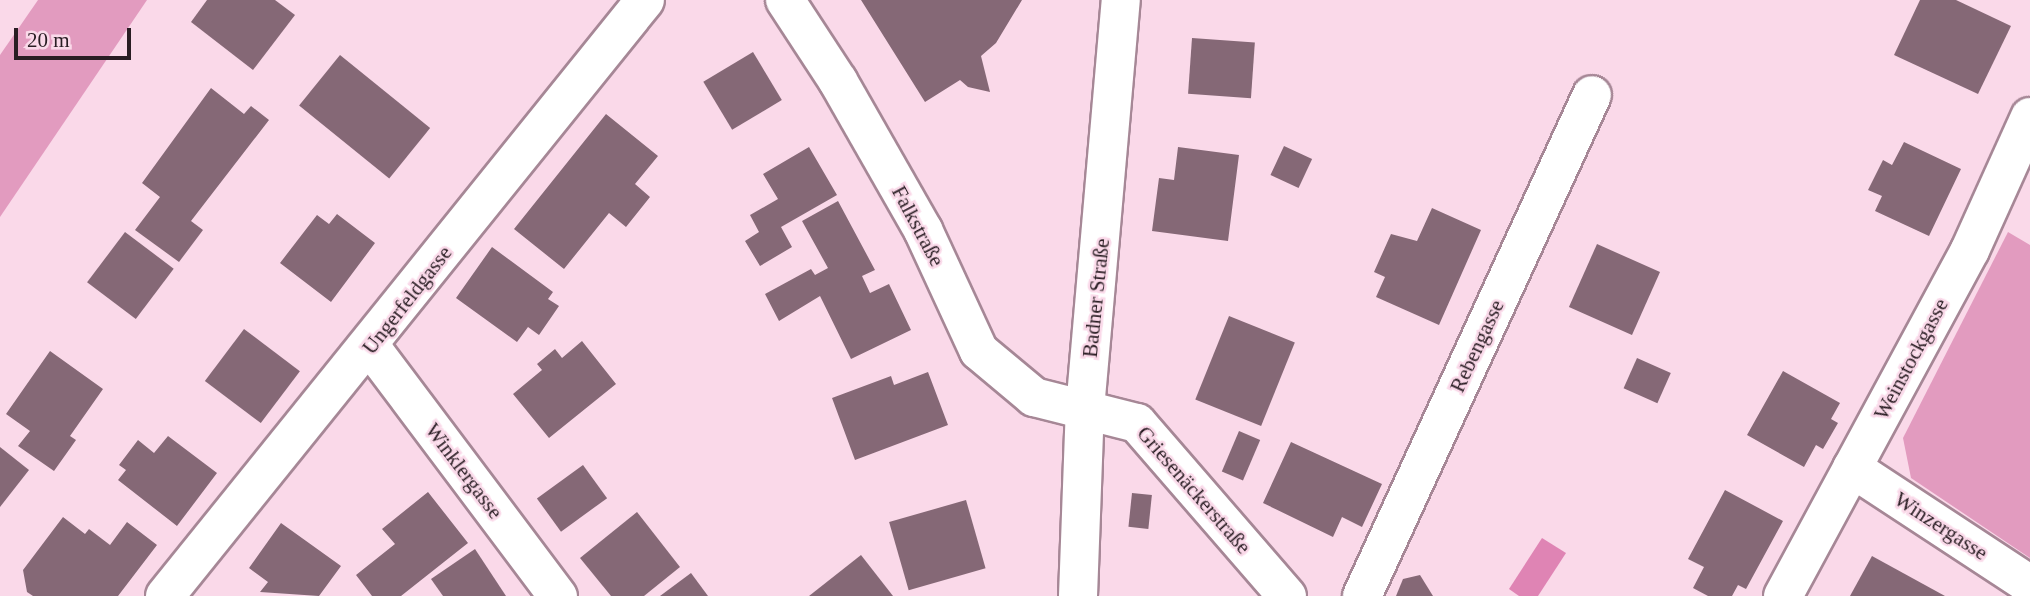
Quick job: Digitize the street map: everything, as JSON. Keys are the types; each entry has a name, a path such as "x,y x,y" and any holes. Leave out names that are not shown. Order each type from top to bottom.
{"street":[{"name":"Ungerfeldgasse","path":"165,596 370,346 645,0"},
{"name":"Falkstraße","path":"785,0 923,230 979,351 1034,397 1085,409"},
{"name":"Badner Straße","path":"1078,596 1085,409 1121,0"},
{"name":"Rebengasse","path":"1362,596 1592,95"},
{"name":"Weinstockgasse","path":"1783,596 1970,250 2030,117"},
{"name":"Winklergasse","path":"370,346 558,596"},
{"name":"Griesenäckerstraße","path":"1085,409 1137,423 1287,596"},
{"name":"Winzergasse","path":"1853,468 2030,585"}],"shaded area":[{"path":"38,0 147,0 0,217 0,55"},
{"path":"2008,232 2030,245 2030,558 1911,478 1903,438"},
{"path":"1542,538 1566,553 1538,596 1519,596 1509,589"}],"building":[{"path":"207,0 275,0 295,15 253,70 191,22"},
{"path":"861,0 1022,0 996,43 981,56 990,92 968,87 960,80 925,102"},
{"path":"1920,0 1956,0 2011,26 1978,94 1894,55"},
{"path":"1192,38 1255,42 1251,98 1188,94"},
{"path":"753,52 782,100 732,130 703,82"},
{"path":"340,55 430,128 389,179 299,106"},
{"path":"211,88 244,114 251,106 269,120 191,221 203,230 179,262 135,230 160,197 142,183"},
{"path":"606,114 658,156 635,184 650,197 626,227 609,213 564,269 514,229"},
{"path":"1904,142 1961,169 1929,236 1875,211 1882,196 1868,190 1883,160 1892,165"},
{"path":"1284,146 1312,159 1299,188 1270,175"},
{"path":"809,147 837,195 781,227 792,247 760,266 745,241 759,232 750,215 778,199 763,174"},
{"path":"1178,147 1239,155 1228,241 1152,231 1159,178 1174,180"},
{"path":"838,201 875,270 862,276 870,293 889,284 911,330 851,359 820,296 779,321 765,294 811,269 815,275 828,268 802,221"},
{"path":"1432,208 1481,230 1439,325 1376,297 1385,277 1374,272 1391,234 1417,241"},
{"path":"337,214 375,243 331,302 280,263 317,215 329,224"},
{"path":"125,232 174,269 136,319 87,282"},
{"path":"1597,244 1660,272 1632,335 1569,307"},
{"path":"492,247 553,292 548,299 559,306 539,335 528,327 517,342 456,298"},
{"path":"1229,316 1295,343 1261,426 1195,399"},
{"path":"244,329 300,371 261,423 205,381"},
{"path":"582,341 616,384 549,438 513,394 542,370 537,364 555,349 562,358"},
{"path":"50,351 103,389 70,436 76,440 54,471 18,446 30,431 6,414"},
{"path":"1637,358 1671,373 1657,403 1624,388"},
{"path":"1783,371 1840,403 1831,419 1838,423 1823,449 1816,445 1804,467 1747,435"},
{"path":"928,372 948,425 855,460 832,398 891,376 894,385"},
{"path":"1239,431 1260,440 1243,480 1222,472"},
{"path":"168,436 217,473 177,526 118,480 126,470 119,465 138,440 154,453"},
{"path":"1291,442 1382,484 1362,527 1342,517 1333,537 1263,503"},
{"path":"0,447 29,470 0,507"},
{"path":"583,465 607,498 561,532 537,499"},
{"path":"1725,490 1783,521 1746,589 1738,585 1732,596 1708,596 1693,588 1704,567 1688,559"},
{"path":"428,492 468,543 401,596 372,596 356,575 395,544 382,529"},
{"path":"1132,493 1152,495 1148,529 1128,527"},
{"path":"966,500 986,568 909,590 889,522"},
{"path":"637,512 680,567 644,596 611,596 580,558"},
{"path":"63,517 85,534 89,529 110,545 127,522 157,545 118,596 33,596 27,592 23,570"},
{"path":"281,523 341,566 319,596 260,592 268,582 249,568"},
{"path":"475,549 506,596 443,596 431,579"},
{"path":"861,555 893,596 809,596"},
{"path":"1872,556 1945,596 1850,596"},
{"path":"691,573 708,596 660,596"},
{"path":"1420,575 1433,596 1396,596 1403,579"}]}
